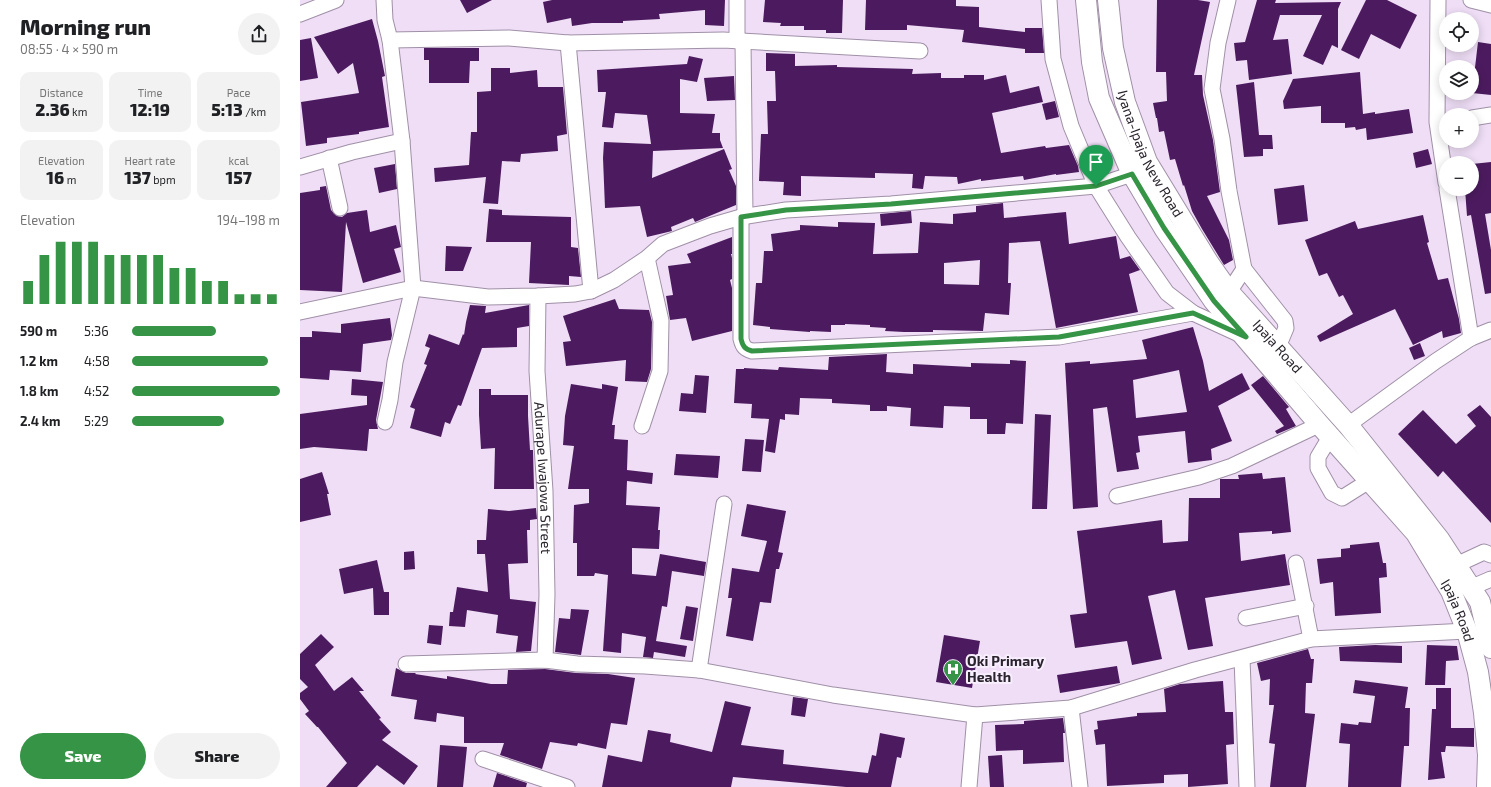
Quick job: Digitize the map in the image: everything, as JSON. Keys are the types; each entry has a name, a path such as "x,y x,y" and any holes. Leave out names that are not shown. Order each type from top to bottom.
{"main road":[{"name":"Iyana-Ipaja New Road","path":"1086,0 1092,62 1099,98 1132,174 1164,228 1222,297"},
{"name":"Iyana-Ipaja New Road","path":"1108,0 1113,48 1125,102 1148,162 1208,262 1222,297"},
{"name":"Ipaja Road","path":"1222,297 1246,337 1324,431 1416,533 1451,591 1467,631 1478,672 1488,755 1487,787"},
{"name":"Ipaja Road","path":"1222,297 1278,348 1348,425 1439,539 1480,601 1491,648"}],"street":[{"path":"300,14 336,0"},
{"path":"384,0 385,20 390,40 402,141 413,288 395,362 390,400 385,422"},
{"path":"737,0 740,41 743,217 741,339 743,346 747,350 752,351 1059,337 1193,313"},
{"path":"1049,0 1053,59 1072,126 1096,186 1128,237 1167,293 1193,313 1246,337"},
{"path":"1228,0 1218,43 1212,89 1244,269 1285,321 1286,328 1278,348"},
{"path":"1438,0 1442,108"},
{"path":"1471,0 1491,5"},
{"path":"390,40 509,38 568,43 723,40 920,51"},
{"path":"568,43 591,291"},
{"path":"1479,117 1491,115"},
{"path":"300,167 329,158 402,141"},
{"path":"329,158 340,208"},
{"path":"300,312 413,288 488,297 576,294 591,291 614,280 646,258 663,244 710,226 743,217 786,210 891,204 1096,186 1132,174"},
{"path":"1448,196 1471,338"},
{"path":"642,426 660,371 661,322 646,258"},
{"path":"1222,297 1244,269"},
{"name":"Adurape Iwajowa Street","path":"538,296 537,371 545,491 547,594 544,660"},
{"path":"1348,425 1436,360 1471,338 1491,330"},
{"path":"1117,496 1199,477 1232,466 1310,429 1324,431 1318,457 1318,468 1332,493 1342,498 1369,481"},
{"path":"699,670 724,504"},
{"path":"1456,565 1484,552 1491,555"},
{"path":"1296,563 1306,606 1311,639"},
{"path":"1480,601 1491,579"},
{"path":"1246,618 1306,606"},
{"path":"406,664 544,660 577,664 645,666 699,670 833,694 975,715 1071,708 1195,670 1242,659 1311,639 1467,631"},
{"path":"1242,659 1247,787"},
{"path":"1071,708 1080,787"},
{"path":"969,787 975,715"},
{"path":"483,759 567,787"}],"building":[{"path":"460,0 492,0 467,13"},
{"path":"552,0 725,0 724,26 705,25 705,10 659,14 660,19 623,21 623,23 592,23 572,26 571,18 547,23 543,2"},
{"path":"765,0 843,0 842,33 826,33 826,30 804,30 804,26 780,26 781,23 763,22"},
{"path":"866,0 956,0 956,6 979,7 979,27 1025,32 1025,28 1042,28 1044,53 1025,53 1025,49 962,42 964,30 907,25 907,30 865,30"},
{"path":"1157,0 1198,0 1210,2 1194,75 1202,75 1203,95 1213,140 1220,192 1207,196 1229,240 1233,260 1224,265 1192,211 1175,159 1170,160 1164,131 1159,132 1153,103 1167,101 1166,72 1156,72"},
{"path":"1257,0 1276,0 1275,3 1341,2 1338,9 1338,48 1332,45 1323,65 1303,56 1322,15 1280,15 1273,40 1288,39 1292,74 1249,80 1247,60 1236,61 1234,43 1245,42"},
{"path":"1366,0 1387,0 1417,15 1400,49 1371,34 1359,59 1341,50"},
{"path":"372,19 385,76 382,77 389,127 359,132 359,134 327,138 327,143 306,146 301,102 359,93 353,63 338,74 314,37"},
{"path":"311,38 318,78 300,81 300,40"},
{"path":"1479,42 1491,44 1491,95 1479,94 1479,60 1476,60 1477,52 1479,52"},
{"path":"424,48 479,48 479,61 470,61 469,83 429,83 429,60 424,60"},
{"path":"766,53 795,54 795,66 837,65 837,67 913,69 912,74 941,73 941,78 964,78 964,75 984,75 984,80 1006,75 1010,93 1039,86 1043,102 992,113 1001,153 1045,146 1046,148 1069,145 1079,172 1056,174 1024,180 1023,176 981,181 981,179 958,184 957,177 925,176 923,189 912,188 913,174 875,173 875,178 801,176 801,196 783,195 784,182 759,181 761,134 768,134 767,101 776,101 775,71 766,71"},
{"path":"689,56 703,59 697,82 680,79 680,113 715,114 712,133 720,133 720,140 723,148 653,151 652,178 724,149 732,169 729,170 736,186 736,205 695,222 693,218 671,227 672,231 647,237 640,206 605,208 603,158 604,142 651,144 647,115 615,113 613,128 602,127 606,92 598,92 597,70 687,64"},
{"path":"491,68 510,68 510,73 537,70 538,87 563,87 567,134 557,136 558,151 521,154 520,162 502,161 498,204 483,203 486,177 435,182 434,168 469,165 471,132 477,132 477,92 491,91"},
{"path":"1360,72 1363,114 1375,112 1375,114 1409,109 1413,133 1367,140 1366,128 1356,130 1355,127 1345,128 1345,123 1321,123 1321,106 1284,109 1283,101 1293,79"},
{"path":"734,76 735,100 707,101 704,78"},
{"path":"1254,82 1259,135 1272,135 1273,149 1263,149 1263,156 1244,157 1236,85"},
{"path":"1055,101 1059,117 1046,120 1042,104"},
{"path":"1428,149 1432,164 1416,168 1413,153"},
{"path":"1491,162 1491,213 1485,214 1491,250 1491,293 1485,294 1471,215 1467,216 1466,196 1479,196 1479,163"},
{"path":"395,164 397,189 379,193 374,168"},
{"path":"1304,185 1308,221 1278,225 1274,189"},
{"path":"326,186 331,210 337,216 342,217 347,213 367,210 370,232 396,225 401,247 394,249 401,272 363,283 346,222 342,292 300,290 300,193 320,190 320,187"},
{"path":"1003,203 1004,218 1066,212 1069,244 1116,236 1120,259 1130,256 1140,270 1129,274 1138,312 1056,328 1040,241 1009,243 1008,283 1011,283 1009,315 985,313 983,331 933,330 933,332 904,332 885,331 886,328 870,327 870,325 845,324 831,325 831,332 810,332 770,329 770,327 753,325 756,283 762,283 764,251 773,251 771,234 800,230 800,225 838,227 838,222 875,223 873,254 918,253 920,222 953,224 953,214 976,212 976,206","holes":["980,260 979,285 944,284 944,263"]},
{"path":"489,209 502,210 502,215 571,217 571,247 578,248 581,277 569,276 569,285 529,283 531,242 486,242"},
{"path":"911,211 912,223 881,226 880,214"},
{"path":"1423,215 1429,242 1427,243 1438,280 1448,278 1459,319 1461,333 1443,338 1442,331 1413,345 1395,309 1320,342 1317,336 1353,314 1343,295 1339,297 1327,273 1319,276 1305,240 1355,221 1358,229"},
{"path":"732,237 732,279 730,280 732,288 732,331 692,341 686,318 670,320 666,296 673,295 668,266 691,263 687,254"},
{"path":"446,246 472,247 463,271 445,271"},
{"path":"615,299 619,309 649,310 652,322 651,369 647,382 625,381 626,360 566,366 563,342 571,341 563,316"},
{"path":"470,305 486,306 485,313 529,305 529,326 517,328 517,347 482,348 461,406 458,405 450,424 445,422 441,437 410,428 415,409 410,407 427,365 424,364 430,348 425,346 429,334 459,345 463,334 464,335"},
{"path":"390,318 392,335 391,340 363,344 361,372 330,370 329,380 300,378 300,337 312,337 312,331 341,333 341,324"},
{"path":"1193,327 1203,361 1209,391 1242,373 1250,389 1218,406 1232,441 1211,449 1212,460 1188,463 1185,431 1138,436 1140,452 1136,453 1139,469 1117,472 1107,407 1093,409 1098,507 1073,509 1065,363 1090,361 1090,364 1147,359 1142,340","holes":["1179,370 1187,412 1136,418 1133,380"]},
{"path":"1420,343 1425,356 1414,360 1409,348"},
{"path":"887,354 886,372 913,374 913,364 971,367 971,363 1010,364 1010,360 1026,361 1023,424 1006,423 1005,434 987,434 987,419 970,419 970,407 944,406 943,428 910,426 911,408 887,406 887,411 870,411 870,405 832,403 832,399 800,398 799,415 785,414 785,420 780,419 775,453 765,451 769,419 751,418 752,404 734,403 736,369 778,370 779,367 828,370 829,357"},
{"path":"695,375 709,376 706,413 679,411 681,393 693,394"},
{"path":"1263,376 1289,407 1286,409 1296,426 1277,434 1275,431 1284,426 1251,385"},
{"path":"352,379 383,382 376,420 378,429 369,429 367,451 314,447 300,449 300,414 367,405 367,396 351,395"},
{"path":"571,384 602,389 602,384 618,387 612,425 615,425 614,439 628,440 627,470 653,473 652,484 627,481 626,505 660,507 658,530 660,530 659,549 632,548 632,574 656,576 660,554 706,562 704,576 672,571 667,607 662,606 656,641 687,646 685,657 654,652 653,658 643,657 646,637 622,633 621,653 603,651 608,575 595,573 594,576 577,576 577,543 573,543 574,505 589,503 589,489 568,489 574,446 563,445 565,416"},
{"path":"479,389 491,389 491,395 528,395 530,450 533,450 534,489 494,489 495,448 481,449"},
{"path":"1480,405 1491,417 1491,523 1443,471 1438,477 1398,434 1423,410 1456,444 1476,426 1467,415"},
{"path":"1035,414 1051,415 1047,509 1032,509"},
{"path":"745,439 764,440 761,472 742,471"},
{"path":"676,454 720,456 718,478 674,475"},
{"path":"322,472 329,494 327,494 331,515 300,522 300,479"},
{"path":"1262,473 1263,479 1285,477 1291,532 1272,534 1272,531 1239,533 1241,561 1285,554 1290,585 1205,598 1213,646 1188,650 1175,590 1148,596 1162,659 1132,665 1127,641 1075,648 1070,615 1087,613 1077,531 1162,520 1163,543 1188,541 1189,498 1220,498 1220,479 1239,479 1238,475"},
{"path":"747,504 786,511 778,552 783,553 779,569 776,569 771,603 760,602 753,641 726,636 732,598 728,598 732,568 759,572 767,541 741,536"},
{"path":"536,508 537,519 530,520 530,530 527,530 528,563 508,564 510,599 536,602 531,651 516,652 518,636 496,633 498,615 467,610 465,627 449,626 450,612 453,612 457,587 488,592 485,554 477,554 477,540 486,540 488,509 509,511"},
{"path":"1379,542 1383,563 1386,563 1387,577 1379,578 1381,613 1335,616 1333,582 1320,584 1317,559 1341,557 1341,549 1350,548 1350,545"},
{"path":"414,551 415,569 404,570 404,552"},
{"path":"377,560 384,592 389,592 389,615 374,615 373,588 344,594 339,569"},
{"path":"686,606 698,608 693,641 680,639"},
{"path":"571,609 589,610 581,655 555,652 559,618 570,619"},
{"path":"429,625 443,626 441,645 427,643"},
{"path":"321,634 334,647 315,665 334,691 352,677 364,691 359,691 381,718 379,719 391,732 382,740 418,766 404,785 377,765 357,787 326,787 347,763 318,727 305,714 309,711 300,699 300,693 308,687 300,679 300,654"},
{"path":"944,635 980,641 972,688 936,682"},
{"path":"1375,645 1402,646 1402,663 1340,661 1339,647"},
{"path":"1427,645 1457,646 1459,660 1446,661 1445,685 1425,685"},
{"path":"1308,649 1311,659 1314,659 1312,683 1306,683 1305,713 1315,714 1306,787 1270,787 1275,744 1269,743 1274,705 1269,705 1270,679 1261,681 1257,663"},
{"path":"1117,666 1120,683 1060,693 1057,675"},
{"path":"396,668 406,673 416,673 415,674 447,679 447,676 491,684 507,684 508,670 545,669 576,673 608,674 635,678 627,725 611,723 606,749 578,743 577,746 550,742 542,769 500,755 504,743 464,743 464,717 437,713 436,722 414,719 417,700 391,696"},
{"path":"1355,680 1408,687 1405,708 1410,708 1409,746 1404,746 1401,787 1348,787 1350,744 1339,743 1341,723 1358,725 1359,722 1371,723 1375,696 1353,693"},
{"path":"1223,681 1225,712 1233,712 1234,744 1226,745 1228,784 1188,787 1188,774 1164,775 1164,783 1107,786 1105,744 1096,745 1094,730 1098,729 1097,721 1137,716 1137,713 1166,712 1164,689 1180,684"},
{"path":"1436,688 1451,688 1451,728 1474,728 1474,747 1446,746 1445,752 1441,752 1445,778 1428,780 1432,709 1436,709"},
{"path":"793,697 808,699 805,717 791,715"},
{"path":"725,701 751,707 741,745 784,750 783,764 868,773 872,755 876,756 880,733 905,738 901,758 897,757 891,787 846,787 733,777 731,787 602,787 608,755 642,762 648,730 671,734 670,742 712,752"},
{"path":"1063,718 1065,733 1063,733 1064,762 1023,764 1023,750 996,751 995,725 1024,724 1024,721"},
{"path":"440,745 467,747 463,787 437,787"},
{"path":"1002,755 1004,787 990,787 988,756"},
{"path":"497,773 527,783 526,787 493,787"}],"place":[{"name":"Oki Primary Health","path":"953,686"}],"route":[{"path":"1132,174 1164,228 1214,301 1246,337 1193,313 1059,337 752,351 747,350 743,346 741,339 741,217 786,210 819,207 891,204 1096,186 1132,174"}]}
